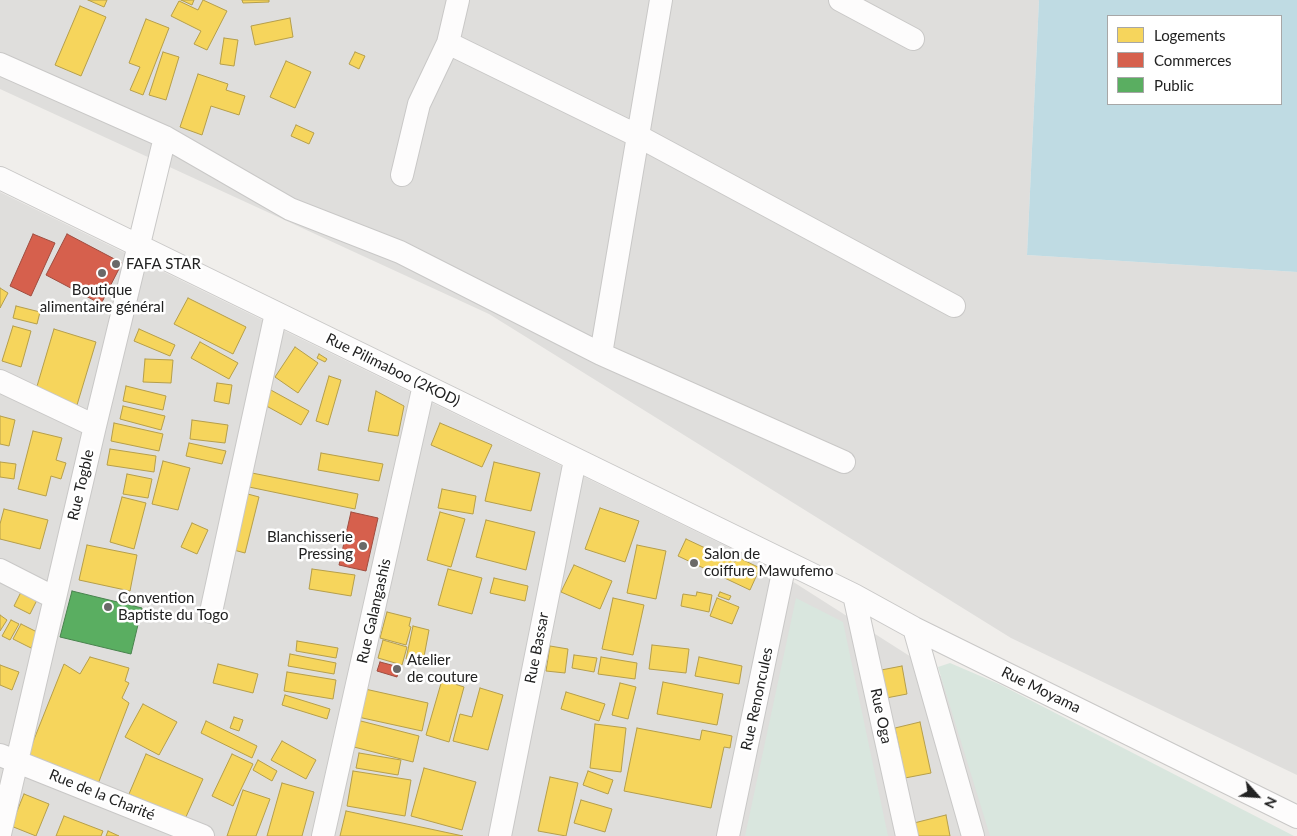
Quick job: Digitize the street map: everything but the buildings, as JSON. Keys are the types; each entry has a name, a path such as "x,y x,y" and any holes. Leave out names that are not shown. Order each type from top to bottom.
{"street":[{"path":"402,175 419,104 448,43 458,0"},
{"path":"601,354 661,0"},
{"path":"840,0 913,39"},
{"path":"448,43 638,136 954,306"},
{"path":"0,64 165,137 290,208 400,252 601,354 844,462"},
{"name":"Rue Togble","path":"0,834 9,758 54,598 165,137"},
{"name":"Rue Pilimaboo (2KOD)","path":"0,178 785,562"},
{"path":"211,612 276,313"},
{"path":"0,381 95,426"},
{"name":"Rue Galangashis","path":"323,836 424,385"},
{"name":"Rue Bassar","path":"500,836 575,460"},
{"name":"Rue Moyama","path":"785,562 854,595 914,628 1297,816"},
{"name":"Rue Renoncules","path":"728,836 785,562"},
{"path":"0,570 54,598"},
{"name":"Rue Oga","path":"854,595 907,836"},
{"path":"914,628 973,836"},
{"name":"Rue de la Charité","path":"9,758 203,836"}],"shaded area":[{"path":"0,0 1039,0 1027,255 1297,272 1297,775 1011,638 489,314 0,89"},
{"path":"0,192 773,569 941,676 993,836 0,836"},
{"path":"796,598 843,622 888,836 745,836"},
{"path":"950,663 999,684 1294,836 990,836 938,667"}],"water":[{"path":"1039,0 1297,0 1297,272 1027,255"}],"place":[{"name":"FAFA STAR","path":"116,264"},
{"name":"Boutique alimentaire général","path":"102,273"},
{"name":"Blanchisserie Pressing","path":"363,546"},
{"name":"Salon de coiffure Mawufemo","path":"694,563"},
{"name":"Convention Baptiste du Togo","path":"108,607"},
{"name":"Atelier de couture","path":"397,669"}]}
